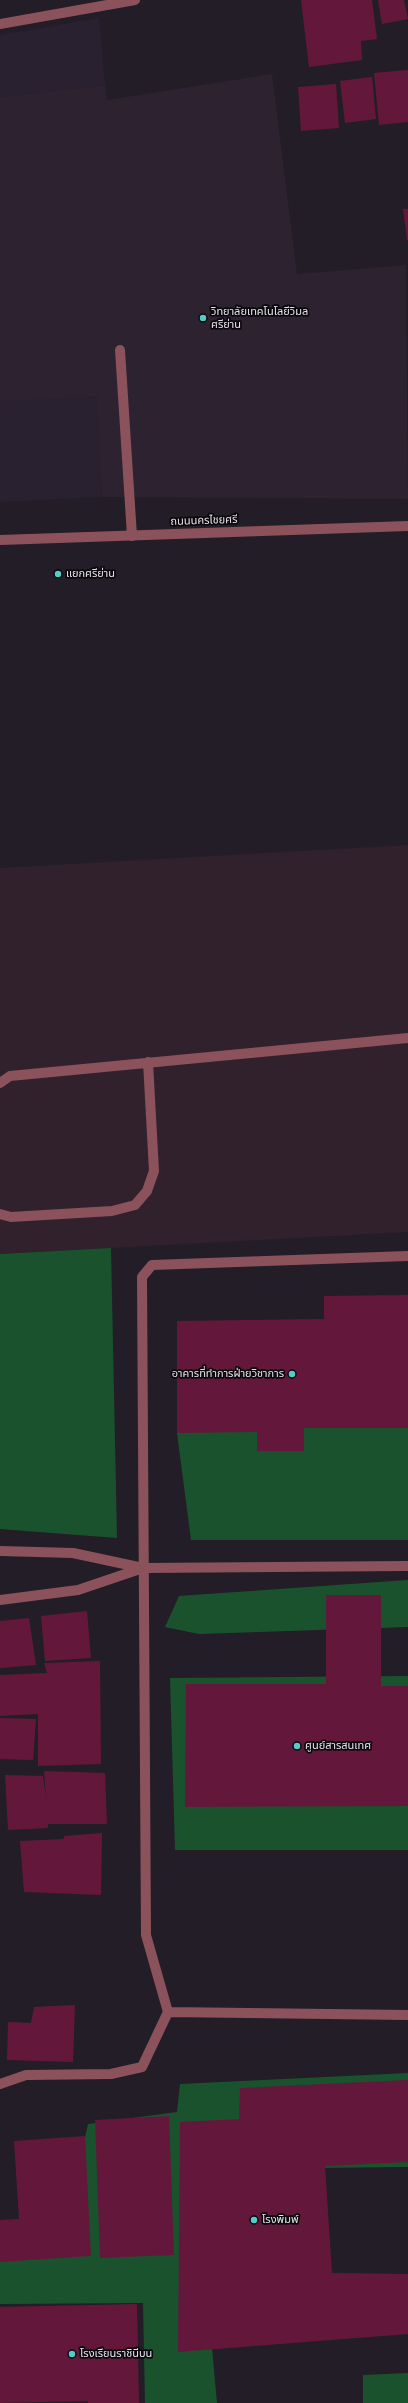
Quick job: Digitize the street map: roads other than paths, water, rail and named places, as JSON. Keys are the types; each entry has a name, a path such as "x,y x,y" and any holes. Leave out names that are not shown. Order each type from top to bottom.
{"street":[{"path":"0,24 136,0"},
{"path":"120,350 132,536"},
{"name":"ถนนนครไชยศรี","path":"0,540 408,526"},
{"path":"0,1083 10,1076 408,1038"},
{"path":"0,1214 11,1217 112,1211 135,1205 147,1192 154,1171 148,1062"},
{"path":"0,2084 26,2075 111,2074 142,2067 168,2012 146,1935 142,1277 152,1265 408,1256"},
{"path":"0,1551 73,1553 143,1568 408,1566"},
{"path":"0,1600 78,1590 143,1568"},
{"path":"168,2012 408,2016"}],"place":[{"name":"วิทยาลัยเทคโนโลยีวิมล ศรีย่าน","path":"203,318"},
{"name":"แยกศรีย่าน","path":"58,574"},
{"name":"อาคารที่ทำการฝ่ายวิชาการ","path":"292,1374"},
{"name":"ศูนย์สารสนเทศ","path":"297,1746"},
{"name":"โรงพิมพ์","path":"254,2220"},
{"name":"โรงเรียนราชินีบน","path":"72,2354"}]}
